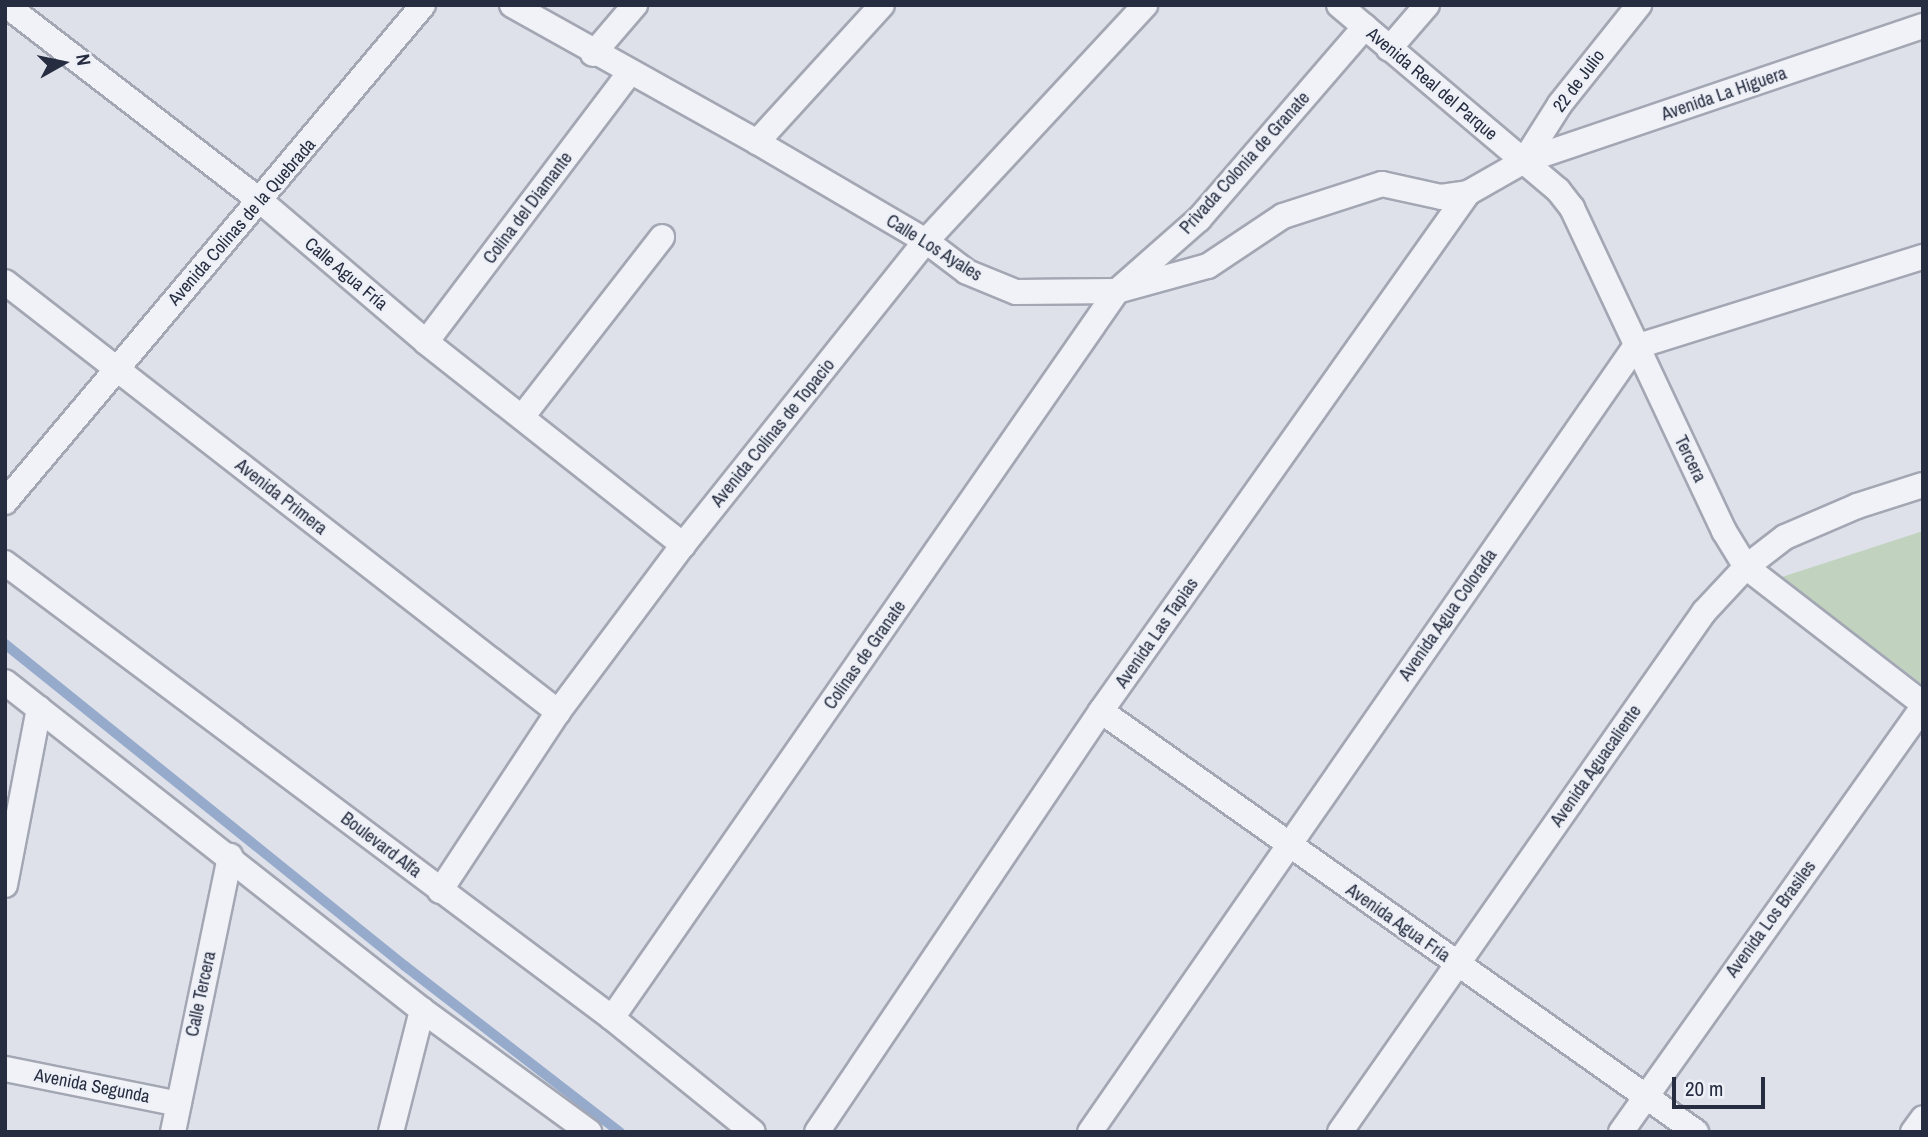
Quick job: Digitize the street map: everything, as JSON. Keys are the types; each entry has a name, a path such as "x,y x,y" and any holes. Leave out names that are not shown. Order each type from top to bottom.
{"street":[{"name":"Calle Agua Fría","path":"6,5 257,198 426,342 683,545"},
{"name":"Avenida Colinas de la Quebrada","path":"5,502 257,198 280,180 423,5"},
{"name":"Calle Los Ayales","path":"512,5 593,54 757,142 926,242 967,272 1016,292 1117,291 1208,266 1283,216 1382,184 1441,197 1468,193"},
{"path":"593,54 635,5"},
{"path":"757,142 882,5"},
{"name":"Avenida Colinas de Topacio","path":"440,891 558,712 683,545 926,242 1145,5"},
{"name":"Avenida Real del Parque","path":"1339,5 1524,161"},
{"path":"1389,49 1427,5"},
{"name":"22 de Julio","path":"1524,161 1560,104 1639,5"},
{"name":"Avenida La Higuera","path":"1524,161 1923,26"},
{"name":"Privada Colonia de Granate","path":"1117,291 1199,219 1365,27"},
{"name":"Colina del Diamante","path":"426,342 629,74"},
{"name":"Avenida Las Tapias","path":"817,1132 1101,712 1468,193 1524,161"},
{"name":"Tercera","path":"1524,161 1572,208 1635,347 1724,531 1746,567 1923,705"},
{"path":"523,417 662,237"},
{"path":"1635,347 1923,257"},
{"name":"Avenida Primera","path":"5,282 558,712"},
{"name":"Colinas de Granate","path":"612,1018 1117,291"},
{"name":"Avenida Agua Colorada","path":"1090,1132 1635,347"},
{"name":"Avenida Aguacaliente","path":"1340,1132 1704,612 1746,567 1785,537 1821,520 1923,485"},
{"name":"Boulevard Alfa","path":"5,563 612,1018 753,1132"},
{"path":"5,682 230,856 422,1010 589,1132"},
{"name":"Avenida Los Brasiles","path":"1620,1132 1923,705"},
{"path":"5,885 40,708"},
{"name":"Avenida Agua Fría","path":"1101,712 1696,1132"},
{"name":"Calle Tercera","path":"173,1132 230,856"},
{"path":"391,1132 422,1010"},
{"name":"Avenida Segunda","path":"5,1069 178,1104"},
{"path":"1913,1132 1923,1118"}],"green space":[{"path":"1923,531 1923,685 1782,577"}],"waterway":[{"path":"5,644 405,966 620,1132"}]}
